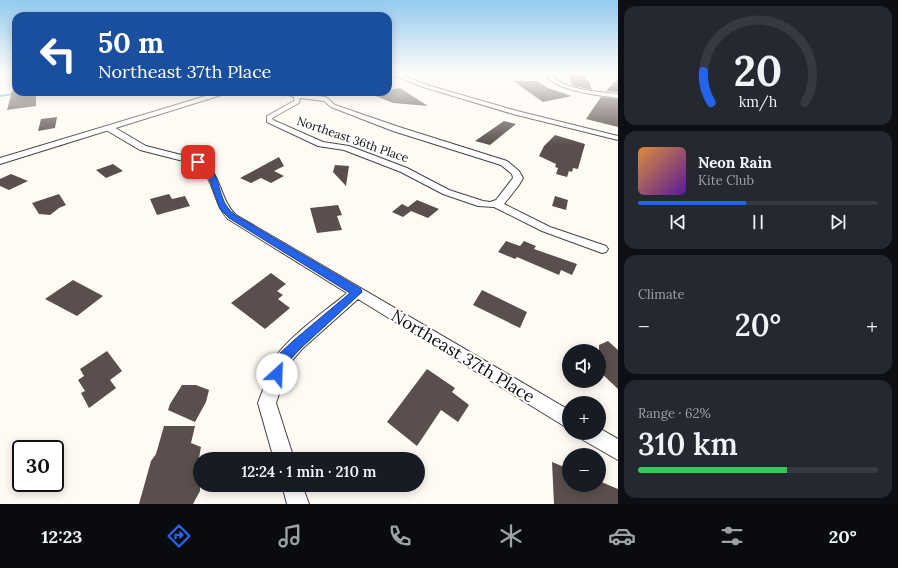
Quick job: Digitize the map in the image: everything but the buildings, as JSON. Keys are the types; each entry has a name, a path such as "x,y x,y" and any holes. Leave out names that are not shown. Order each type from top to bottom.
{"street":[{"path":"0,161 209,98"},
{"name":"Northeast 36th Place","path":"297,98 297,102 269,117 269,122 321,144 346,148 404,170 446,192 482,204 494,205 546,229 602,249"},
{"path":"312,98 326,99 334,106 381,124 492,159 509,166 516,173 518,178 516,183 500,202 494,205"},
{"path":"463,98 515,113 618,138"},
{"name":"Northeast 37th Place","path":"109,128 143,148 198,162 206,166 210,172 224,209 232,216 562,416"},
{"path":"282,452 267,403 282,360 297,344 357,292"},
{"path":"602,440 618,450"},
{"path":"294,492 298,504"}],"route":[{"path":"198,162 206,166 210,172 224,209 232,216 357,292 297,344 282,360 277,374"}]}
